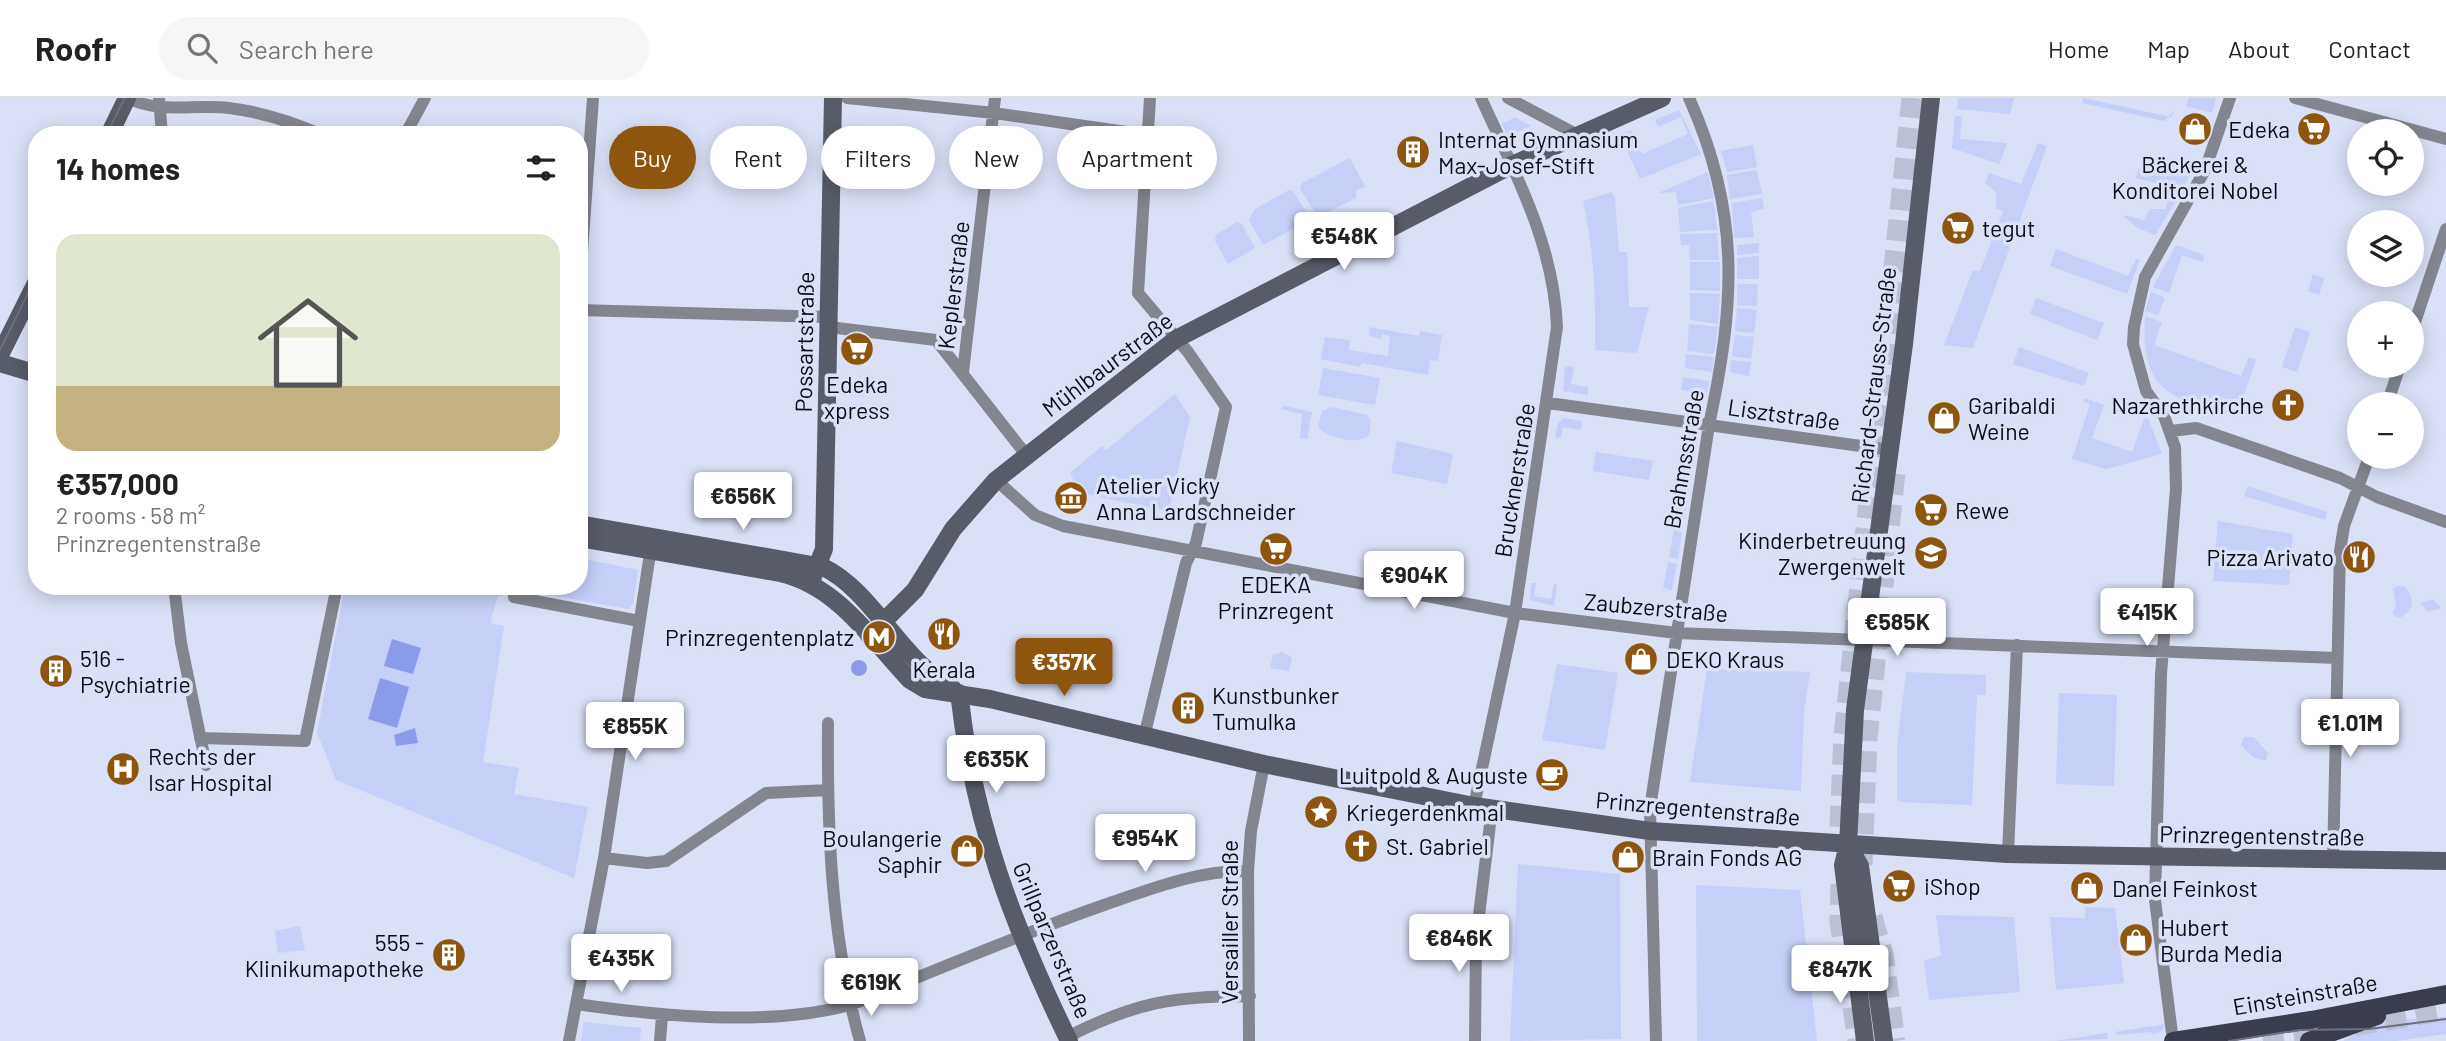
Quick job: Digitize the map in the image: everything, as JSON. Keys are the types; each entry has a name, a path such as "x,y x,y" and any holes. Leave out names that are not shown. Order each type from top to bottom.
{"main road":[{"path":"114,126 128,98"},
{"name":"Possartstraße","path":"810,583 824,550 833,98"},
{"name":"Mühlbaurstraße","path":"876,630 915,590 953,529 996,480 1176,339 1512,165 1576,134 1662,98"},
{"name":"Richard-Strauss-Straße","path":"1865,1041 1843,865 1848,845 1855,710 1890,450 1931,98"},
{"path":"0,355 28,299"},
{"path":"0,363 28,371"},
{"name":"Prinzregentenstraße","path":"588,526 810,583 876,630"},
{"name":"Prinzregentenstraße","path":"588,539 819,565 847,584 916,685 1264,764 1483,807 1650,831 2008,854 2446,861"},
{"name":"Grillparzerstraße","path":"959,693 983,827 1019,935 1068,1039"},
{"path":"1848,845 1860,866 1884,1041"},
{"name":"Einsteinstraße","path":"2173,1041 2311,1020 2446,994"},
{"name":"Einsteinstraße","path":"2309,1041 2375,1016 2446,1005"}],"street":[{"path":"128,98 145,107 160,102 230,108 259,113 296,126"},
{"path":"410,126 425,98"},
{"path":"588,168 593,98"},
{"path":"847,98 994,113 1084,126"},
{"name":"Keplerstraße","path":"995,98 963,372 1027,456"},
{"path":"1148,126 1150,98"},
{"name":"Brucknerstraße","path":"1475,1041 1476,940 1483,807 1548,402 1557,327 1556,291 1542,236 1481,98"},
{"path":"1508,98 1576,134"},
{"name":"Brahmsstraße","path":"1656,1041 1650,808 1725,334 1728,241 1717,168 1689,98"},
{"path":"2173,1041 2155,900 2163,651 2176,489 2175,447 2171,431 2146,391 2133,344 2136,310 2149,269 2196,188 2230,98"},
{"path":"2295,98 2446,139"},
{"path":"160,102 161,126"},
{"path":"1144,189 1138,293 1226,407 1192,554 1186,563 1144,737"},
{"path":"2422,301 2446,229"},
{"path":"588,310 829,322 936,340 963,372"},
{"name":"Lisztstraße","path":"1548,402 1890,450"},
{"path":"2171,431 2196,428 2340,478 2358,488 2446,522"},
{"path":"2333,861 2340,551 2344,527 2365,469"},
{"name":"Zaubzerstraße","path":"996,480 1035,515 1061,526 1192,554 1514,613 1676,633 2336,658"},
{"path":"569,1041 604,858 639,621 655,545"},
{"path":"175,595 181,643 206,765"},
{"path":"200,738 305,741 335,595"},
{"path":"514,595 639,621"},
{"path":"2008,854 2017,645"},
{"path":"828,723 828,790 834,891 850,1005 860,1041"},
{"name":"Versailler Straße","path":"1249,1041 1248,871 1251,831 1264,764"},
{"path":"604,858 646,863 666,861 766,793 828,790"},
{"path":"576,1004 662,1016 779,1015 829,1011 850,1005 1019,935 1202,874 1248,871"},
{"path":"1068,1039 1118,1013 1158,1000 1200,996 1250,996"},
{"path":"660,1041 662,1016"}],"shaded area":[{"path":"1958,98 2014,98 2010,114 1957,109"},
{"path":"2083,98 2169,117 2164,121 2082,103"},
{"path":"2189,98 2216,98 2212,113 2186,106"},
{"path":"1679,110 1701,154 1640,179 1620,135 1631,130 1642,154 1688,134 1681,117 1658,127 1655,120"},
{"path":"1955,116 1962,116 1960,139 2007,143 1999,164 1952,148"},
{"path":"1515,117 1531,126 1508,136 1502,124"},
{"path":"2038,143 2047,146 1973,348 1944,345 1973,270 1980,271 2003,211 1996,209 1996,192 1985,183 1989,173 2021,184"},
{"path":"1753,145 1757,167 1727,172 1721,151"},
{"path":"1350,158 1365,186 1356,191 1356,198 1318,217 1300,189 1302,183"},
{"path":"2141,163 2190,174 2182,189 2135,178"},
{"path":"1757,170 1762,194 1730,199 1727,175"},
{"path":"1708,172 1714,198 1678,205 1676,192 1658,193"},
{"path":"1289,190 1293,191 1311,219 1263,245 1249,220 1255,209"},
{"path":"1612,192 1615,198 1619,252 1627,252 1629,307 1649,307 1637,353 1595,350 1594,275 1583,201"},
{"path":"2170,193 2180,195 2155,235 2138,228 2122,215 2144,220 2150,209 2165,209"},
{"path":"1762,198 1764,209 1751,212 1754,237 1734,238 1732,203"},
{"path":"1714,201 1717,230 1680,232 1678,208"},
{"path":"1237,222 1242,224 1255,248 1228,264 1215,241 1216,235"},
{"path":"1717,233 1719,260 1690,260 1689,245 1681,245 1680,234"},
{"path":"1759,243 1759,253 1737,255 1737,245"},
{"path":"2176,245 2204,255 2203,262 2182,255 2169,293 2153,287"},
{"path":"2056,249 2128,276 2136,259 2140,260 2127,294 2050,266"},
{"path":"1759,256 1759,279 1737,279 1737,258"},
{"path":"1690,262 1720,262 1720,291 1690,290"},
{"path":"2313,274 2324,278 2319,295 2308,291"},
{"path":"1737,284 1758,284 1757,306 1737,305"},
{"path":"2151,292 2165,298 2158,315 2145,311"},
{"path":"1690,293 1720,294 1718,324 1690,320"},
{"path":"2036,298 2104,323 2097,340 2030,314"},
{"path":"1737,308 1757,310 1754,333 1735,331"},
{"path":"2145,316 2162,322 2154,345 2241,376 2249,357 2256,360 2236,417 2178,397 2155,377 2148,362"},
{"path":"1689,324 1718,327 1714,354 1687,351"},
{"path":"1370,327 1419,336 1420,331 1442,335 1438,361 1430,360 1428,375 1362,363 1360,367 1321,359 1325,337 1350,340 1349,350 1388,356 1390,336 1382,334 1381,339 1369,336"},
{"path":"2295,327 2310,332 2297,372 2282,367"},
{"path":"1735,335 1754,337 1751,359 1732,356"},
{"path":"2019,347 2089,373 2084,386 2013,364"},
{"path":"1686,354 1714,357 1712,372 1685,368"},
{"path":"1731,360 1751,362 1749,376 1730,372"},
{"path":"1565,366 1574,367 1571,384 1588,387 1588,395 1563,391"},
{"path":"1323,368 1380,378 1375,405 1318,395"},
{"path":"1683,377 1709,381 1706,400 1697,411 1700,393 1681,390"},
{"path":"1175,394 1190,417 1169,511 1080,493 1070,473 1102,446 1106,450"},
{"path":"2085,398 2104,405 2092,438 2132,452 2144,419 2148,418 2162,454 2106,469 2072,459 2090,404 2084,402"},
{"path":"1284,406 1312,412 1307,439 1300,438 1302,414 1281,409"},
{"path":"1331,407 1367,415 1371,421 1369,435 1350,440 1323,431 1318,427 1322,411"},
{"path":"1563,418 1582,421 1581,430 1563,427 1561,438 1555,437 1558,423"},
{"path":"1691,436 1697,444 1694,464 1686,463"},
{"path":"1397,441 1453,454 1447,484 1391,473"},
{"path":"1596,452 1653,461 1649,480 1593,471"},
{"path":"1685,468 1693,470 1688,496 1680,494"},
{"path":"2248,486 2327,512 2325,520 2244,496"},
{"path":"1679,500 1688,501 1683,527 1675,525"},
{"path":"2218,521 2293,534 2289,585 2213,581"},
{"path":"1674,530 1682,532 1678,559 1669,557"},
{"path":"588,560 638,570 633,604 629,609 550,595 588,595"},
{"path":"1668,562 1677,564 1672,590 1663,588"},
{"path":"1531,583 1536,583 1534,596 1551,599 1554,584 1557,585 1554,606 1530,600"},
{"path":"2398,586 2405,587 2411,600 2408,612 2399,618 2392,614 2396,605 2393,589"},
{"path":"343,595 498,595 490,623 504,626 483,762 519,768 514,794 588,807 574,878 336,780 317,733"},
{"path":"2433,599 2441,608 2428,612 2420,603"},
{"path":"1282,652 1292,658 1289,671 1270,668 1273,655"},
{"path":"1557,664 1618,673 1605,750 1542,740"},
{"path":"1707,669 1810,672 1804,712 1801,791 1690,782"},
{"path":"1906,672 1986,675 1986,695 1977,695 1972,805 1900,802 1897,798 1897,747"},
{"path":"2059,693 2117,695 2114,786 2056,784"},
{"path":"2244,737 2254,737 2268,753 2266,760 2255,758 2241,745"},
{"path":"1518,864 1620,874 1621,1039 1510,1041"},
{"path":"1696,885 1800,890 1817,1041 1697,1041"},
{"path":"2085,907 2115,908 2124,983 2056,990 2050,917 2085,918"},
{"path":"1936,915 2014,917 2020,992 1929,1000 1924,961 1941,955"},
{"path":"300,926 305,950 278,953 275,931"},
{"path":"2446,1017 2446,1034 2396,1041 2343,1041 2365,1027 2392,1020"},
{"path":"584,1022 641,1028 640,1041 581,1041"},
{"path":"2165,1024 2162,1031 2153,1035 2152,1032 2116,1035 2115,1032"},
{"path":"2108,1033 2107,1039 2054,1041"}],"water":[{"path":"392,639 421,648 413,674 384,666"},
{"path":"856,660 862,660 867,668 865,674 856,676 851,671 851,665"},
{"path":"380,678 409,687 397,728 368,719"},
{"path":"415,728 418,743 396,746 394,735"}],"tunnel":[{"path":"1840,827 1844,736 1912,98"},
{"path":"1862,865 1867,739 1895,472"},
{"path":"1841,884 1840,922 1858,1041"},
{"path":"1872,917 1883,955 1895,1041"},
{"path":"2263,1041 2446,1010"}],"tram line":[{"path":"111,126 125,98"},
{"path":"0,350 28,293"},
{"path":"2229,1041 2300,1030 2369,1029 2446,1019"}],"place":[{"name":"Bäckerei & Konditorei Nobel","path":"2195,129"},
{"name":"Edeka","path":"2314,129"},
{"name":"Internat Gymnasium Max-Josef-Stift","path":"1413,152"},
{"name":"tegut","path":"1958,228"},
{"name":"Edeka xpress","path":"857,349"},
{"name":"Nazarethkirche","path":"2288,405"},
{"name":"Garibaldi Weine","path":"1944,418"},
{"name":"Atelier Vicky Anna Lardschneider","path":"1071,498"},
{"name":"Rewe","path":"1931,510"},
{"name":"EDEKA Prinzregent","path":"1276,549"},
{"name":"Kinderbetreuung Zwergenwelt","path":"1931,553"},
{"name":"Pizza Arivato","path":"2359,557"},
{"name":"Kerala","path":"944,634"},
{"name":"Prinzregentenplatz","path":"879,637"},
{"name":"DEKO Kraus","path":"1641,659"},
{"name":"516 - Psychiatrie","path":"56,671"},
{"name":"Kunstbunker Tumulka","path":"1188,708"},
{"name":"Rechts der Isar Hospital","path":"123,769"},
{"name":"Luitpold & Auguste","path":"1552,775"},
{"name":"Kriegerdenkmal","path":"1321,812"},
{"name":"St. Gabriel","path":"1361,846"},
{"name":"Boulangerie Saphir","path":"967,851"},
{"name":"Brain Fonds AG","path":"1628,857"},
{"name":"iShop","path":"1899,886"},
{"name":"Danel Feinkost","path":"2087,888"},
{"name":"Hubert Burda Media","path":"2136,940"},
{"name":"555 - Klinikumapotheke","path":"449,955"}]}
